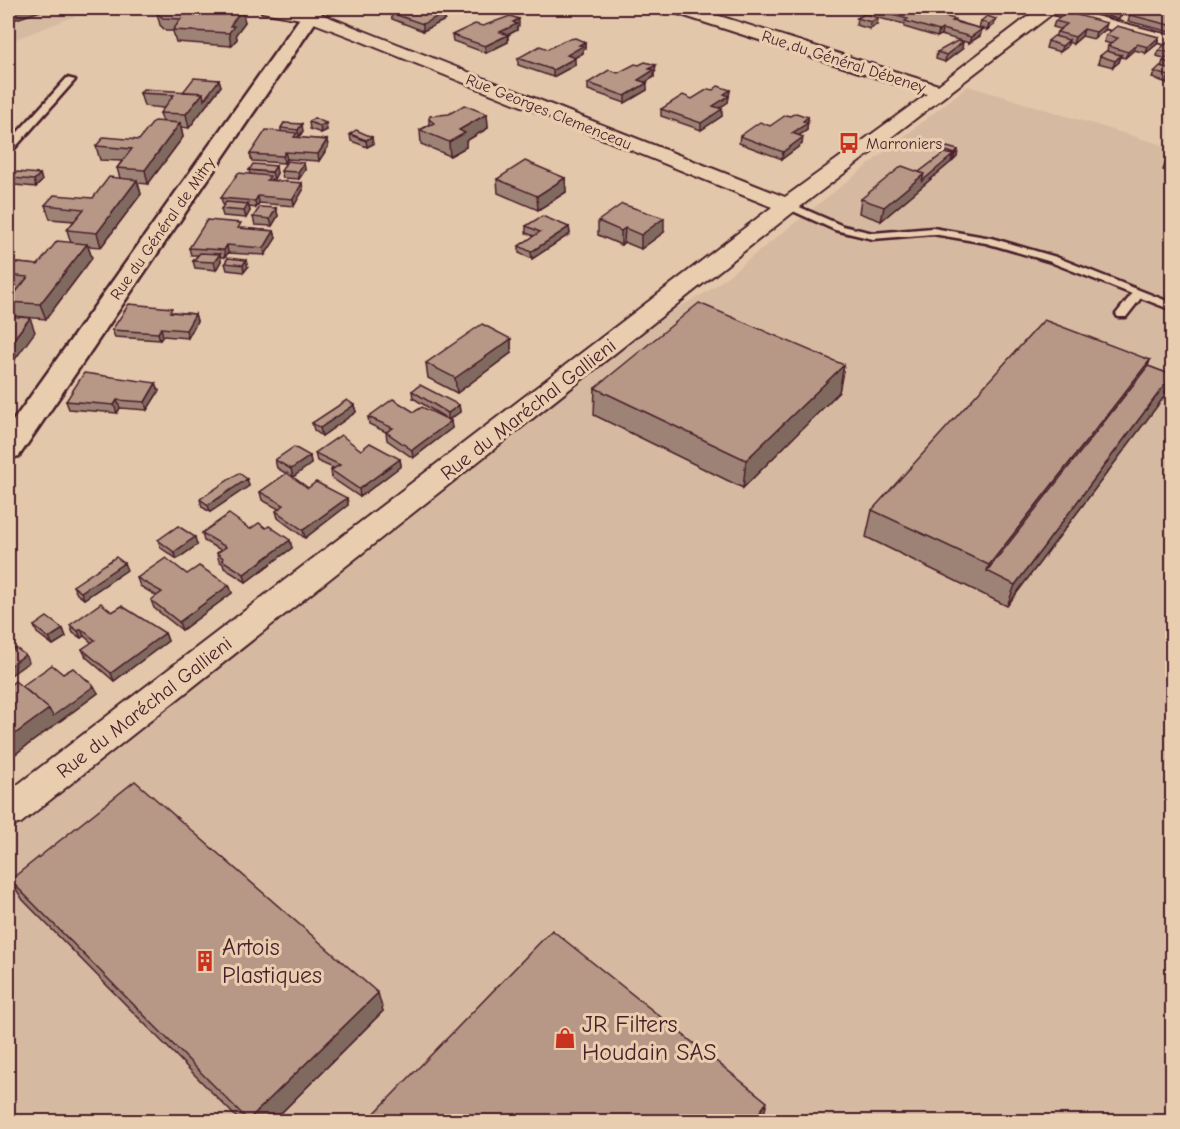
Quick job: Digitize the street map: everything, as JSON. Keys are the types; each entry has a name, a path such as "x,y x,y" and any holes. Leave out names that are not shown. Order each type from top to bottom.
{"street":[{"name":"Rue Georges Clemenceau","path":"268,8 313,12 756,195 788,205"},
{"name":"Rue du Général Débeney","path":"678,8 941,92"},
{"name":"Rue du Maréchal Gallieni","path":"8,812 788,205 941,92 1048,8"},
{"path":"1048,8 1173,41"},
{"name":"Rue du Général de Mitry","path":"8,449 313,12"}],"lane":[{"path":"8,149 70,80"},
{"path":"788,205 838,228 873,236 933,231 987,240 1052,258 1173,307"},
{"path":"1122,314 1139,293"}],"shaded area":[{"path":"8,8 96,8 8,42"},
{"path":"968,86 1172,148 1172,1121 8,1122 8,812 610,344 709,291"}],"building":[{"path":"403,8 444,8 437,11 445,13 423,24 391,13"},
{"path":"864,8 911,8 955,19 952,21 982,29 971,37 942,29 939,31 905,21 908,19"},
{"path":"1102,8 1126,8 1120,12"},
{"path":"1139,8 1173,8 1171,14 1173,14 1173,26 1130,15"},
{"path":"160,9 242,9 230,26 234,26 229,33 173,30 181,19 163,18 157,13"},
{"path":"1066,12 1107,23 1096,32 1084,29 1075,37 1057,32 1067,24 1055,21"},
{"path":"865,14 878,18 871,22 857,18"},
{"path":"510,16 519,19 513,22 517,24 500,32 508,35 485,46 452,35 475,24 483,26"},
{"path":"987,16 996,19 989,24 981,21"},
{"path":"1117,26 1159,37 1148,47 1137,44 1128,52 1108,46 1118,38 1106,35"},
{"path":"1054,36 1069,40 1062,46 1048,41"},
{"path":"575,38 585,42 579,45 583,46 567,55 575,58 553,70 518,58 540,46 548,49 565,40"},
{"path":"1170,40 1173,41 1173,64 1163,61 1172,53 1159,50"},
{"path":"957,41 963,42 946,55 937,52"},
{"path":"1106,51 1121,55 1115,61 1100,56"},
{"path":"645,62 656,65 649,69 654,70 638,80 647,83 625,96 588,83 609,70 618,73 635,64"},
{"path":"1160,66 1173,70 1173,73 1169,76 1154,72"},
{"path":"194,78 219,80 204,100 203,93 183,92"},
{"path":"718,86 730,90 724,94 729,96 713,106 722,109 701,123 661,109 683,95 692,99"},
{"path":"143,89 203,93 186,114 160,113 174,95 140,93"},
{"path":"464,105 487,114 459,130 465,133 449,142 420,130 434,123 429,119 430,116 449,114"},
{"path":"796,113 808,117 803,121 808,123 792,133 803,137 783,152 740,136 760,122 770,126 786,115"},
{"path":"314,118 326,123 320,126 309,122"},
{"path":"154,121 180,123 145,170 117,168 132,149 96,146 104,137 139,140"},
{"path":"284,123 302,124 298,130 281,128"},
{"path":"266,130 297,133 294,137 327,140 318,154 285,152 283,156 250,154"},
{"path":"356,130 372,137 366,140 350,134"},
{"path":"947,147 958,150 955,154 943,150"},
{"path":"944,153 953,155 922,181 924,174 919,172"},
{"path":"287,161 304,163 298,172 281,171"},
{"path":"525,161 565,178 537,196 497,179"},
{"path":"253,164 276,166 272,172 249,170"},
{"path":"902,166 924,174 884,207 861,199"},
{"path":"17,172 40,174 34,180 12,178"},
{"path":"238,173 270,176 267,180 302,183 293,199 258,196 255,201 221,198"},
{"path":"109,177 137,180 97,233 67,230 84,209 45,205 54,195 93,198"},
{"path":"226,202 248,204 244,211 221,209"},
{"path":"622,204 664,218 641,235 625,228 621,231 598,221"},
{"path":"260,207 276,208 270,219 253,217"},
{"path":"542,216 569,227 531,252 519,246 540,232 526,226"},
{"path":"207,220 241,223 238,228 274,231 264,248 227,245 224,250 189,248"},
{"path":"57,241 87,244 40,304 8,302 28,277 8,275 8,262 38,265"},
{"path":"200,253 220,254 214,262 193,261"},
{"path":"228,258 246,260 243,265 225,263"},
{"path":"699,303 844,365 746,460 595,388"},
{"path":"129,304 172,308 170,312 195,314 186,330 161,328 158,333 112,330"},
{"path":"8,316 30,318 8,346"},
{"path":"1044,320 1150,360 989,565 872,510"},
{"path":"482,324 511,339 455,378 426,363"},
{"path":"1148,366 1172,375 1015,585 987,571"},
{"path":"84,373 156,383 145,402 117,400 114,405 66,401"},
{"path":"420,385 459,405 448,413 412,391"},
{"path":"393,399 414,412 422,407 451,421 412,450 386,432 393,428 368,417"},
{"path":"347,400 354,405 320,428 312,423"},
{"path":"341,435 361,450 370,443 400,459 359,489 331,470 340,465 315,453"},
{"path":"294,447 310,456 291,469 275,460"},
{"path":"239,473 247,479 208,505 200,499"},
{"path":"287,473 308,488 316,482 347,498 303,530 276,511 284,505 260,492"},
{"path":"229,514 250,529 259,523 266,528 269,526 290,540 244,574 222,560 223,558 217,553 226,547 202,533"},
{"path":"178,526 195,537 174,552 158,540"},
{"path":"116,557 124,563 81,592 73,586"},
{"path":"166,558 187,574 199,566 229,585 179,622 151,600 162,592 137,578"},
{"path":"101,603 112,612 122,606 165,633 111,673 82,649 95,640 81,629 78,631 70,625"},
{"path":"47,617 63,629 49,638 34,626"},
{"path":"16,648 25,655 8,667 8,654"},
{"path":"52,665 63,674 73,668 94,686 53,716 49,709 22,686"},
{"path":"15,681 49,709 8,739 8,687"},
{"name":"Artois Plastiques","path":"135,781 378,993 248,1120 10,880"},
{"name":"JR Filters Houdain SAS","path":"552,930 767,1102 752,1122 366,1122"}],"place":[{"name":"Marroniers","path":"849,143"},
{"name":"Artois Plastiques","path":"205,961"},
{"name":"JR Filters Houdain SAS","path":"565,1038"}]}
